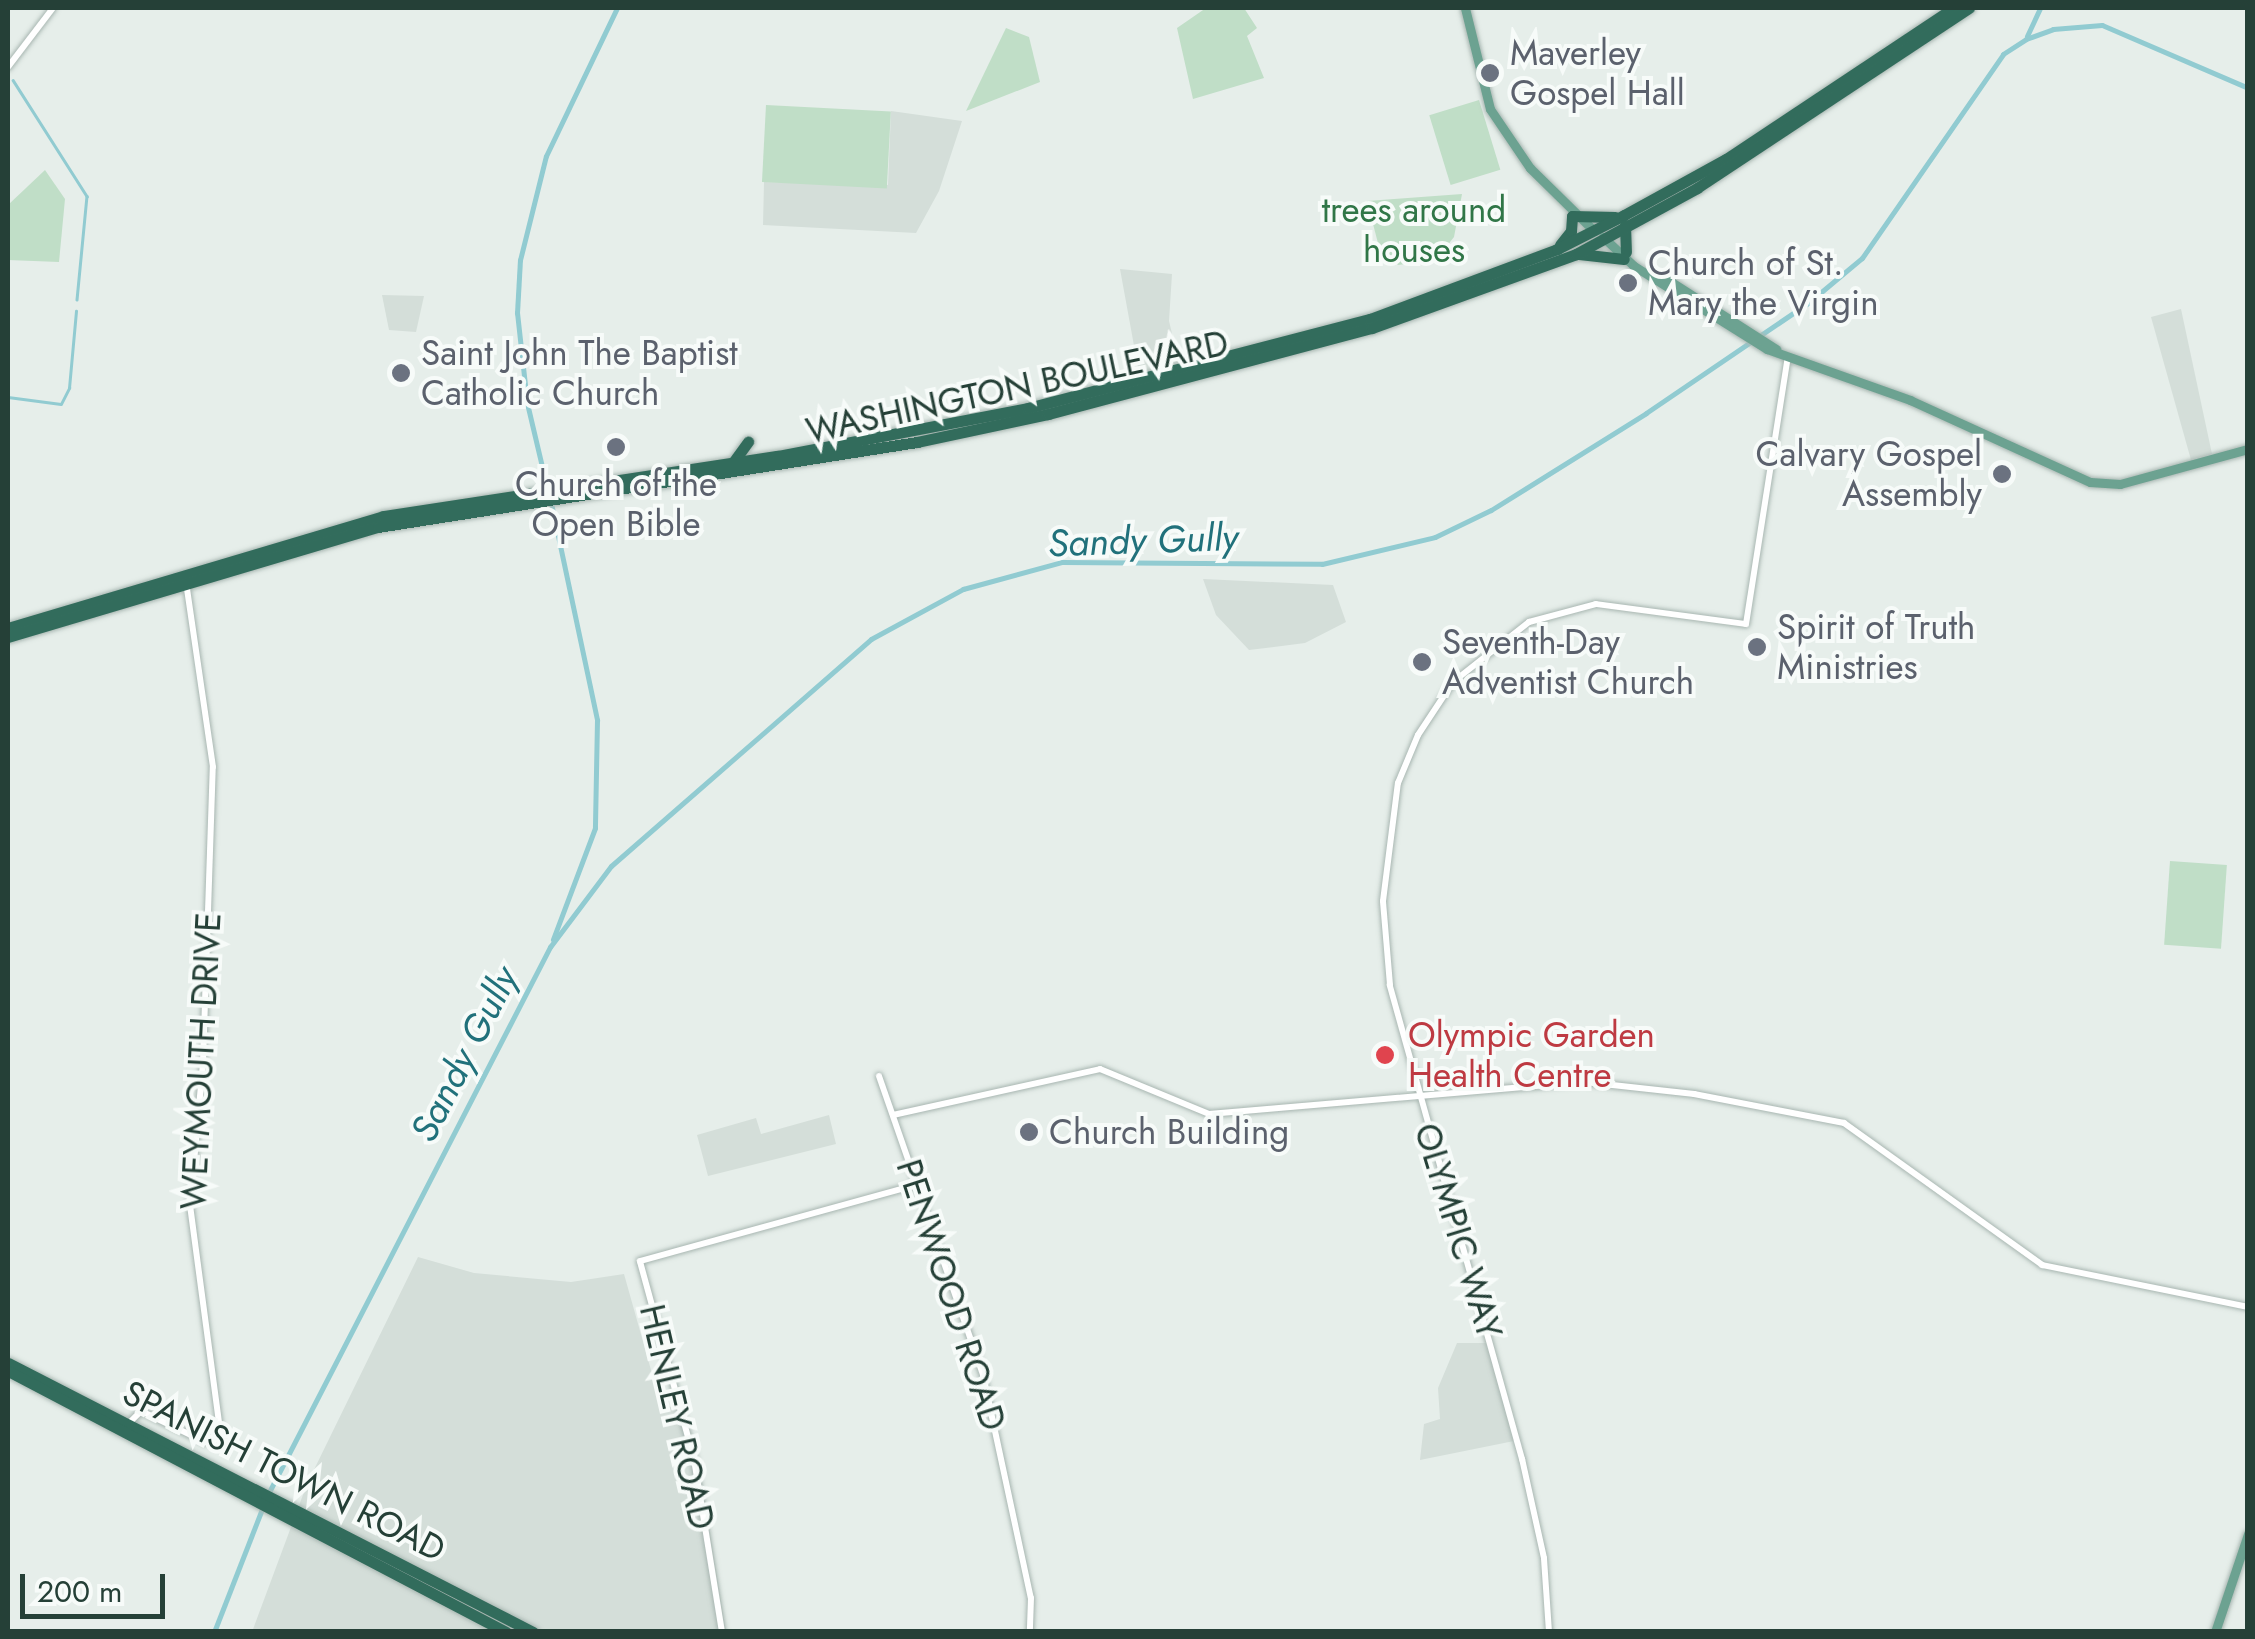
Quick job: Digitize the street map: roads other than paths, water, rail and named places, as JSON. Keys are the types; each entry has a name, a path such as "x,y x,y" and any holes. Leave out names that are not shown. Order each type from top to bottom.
{"highway":[{"name":"WASHINGTON BOULEVARD","path":"567,490 776,456 1044,404 1370,318 1598,234 1726,159 1953,8"},
{"name":"WASHINGTON BOULEVARD","path":"1624,220 1697,188 1969,8"},
{"path":"1558,248 1572,231 1572,216 1624,220 1625,255 1576,254"},
{"name":"WASHINGTON BOULEVARD","path":"8,628 378,527 536,494 746,472 1048,414 1298,351 1576,254 1598,234"},
{"path":"720,464 742,457 748,442 758,455 776,456"},
{"name":"WASHINGTON BOULEVARD","path":"8,637 185,578"},
{"name":"SPANISH TOWN ROAD","path":"8,1363 510,1628 533,1632"},
{"name":"SPANISH TOWN ROAD","path":"8,1372 128,1426"}],"main road":[{"path":"1464,8 1490,109 1572,216 1741,330 1788,354 2102,484 2248,449"},
{"path":"2215,1632 2248,1534"}],"street":[{"path":"8,67 53,8"},
{"name":"OLYMPIC WAY","path":"1549,1632 1544,1558 1522,1459 1390,984 1384,901 1398,783 1436,707 1499,640 1546,615 1596,604 1746,624 1788,354"},
{"name":"WEYMOUTH DRIVE","path":"128,1426 141,1410 205,1442 216,1440 220,1430 190,1206 203,1062 213,768 185,578"},
{"path":"893,1115 1100,1069 1210,1114 1585,1082 1694,1094 1844,1123 2042,1265 2248,1307"},
{"name":"PENWOOD ROAD","path":"880,1076 990,1401 1031,1598 1030,1632"},
{"name":"HENLEY ROAD","path":"722,1632 694,1459 640,1262 919,1184"}],"waterway":[{"path":"548,492 527,403 517,313 520,260 546,156 617,8"},
{"path":"2027,36 2040,8"},
{"name":"Sandy Gully","path":"267,1496 550,947 611,866 871,639 963,589 1062,562 1322,564 1435,537 1491,510 1646,413 1808,303 1862,258 2003,54 2026,39 2053,29 2102,25 2248,88"},
{"path":"13,80 87,196 77,300"},
{"path":"8,397 61,404 69,388 76,311"},
{"path":"551,503 597,720 595,828 553,939"},
{"name":"Sandy Gully","path":"214,1632 263,1506"}],"place":[{"name":"Maverley Gospel Hall","path":"1490,73"},
{"name":"Church of St. Mary the Virgin","path":"1628,283"},
{"name":"Saint John The Baptist Catholic Church","path":"401,373"},
{"name":"Church of the Open Bible","path":"616,447"},
{"name":"Calvary Gospel Assembly","path":"2002,474"},
{"name":"Spirit of Truth Ministries","path":"1757,647"},
{"name":"Seventh-Day Adventist Church","path":"1422,662"},
{"name":"Olympic Garden Health Centre","path":"1385,1055"},
{"name":"Church Building","path":"1029,1132"}],"park label":[{"name":"trees around houses","path":"1414,230"}]}
